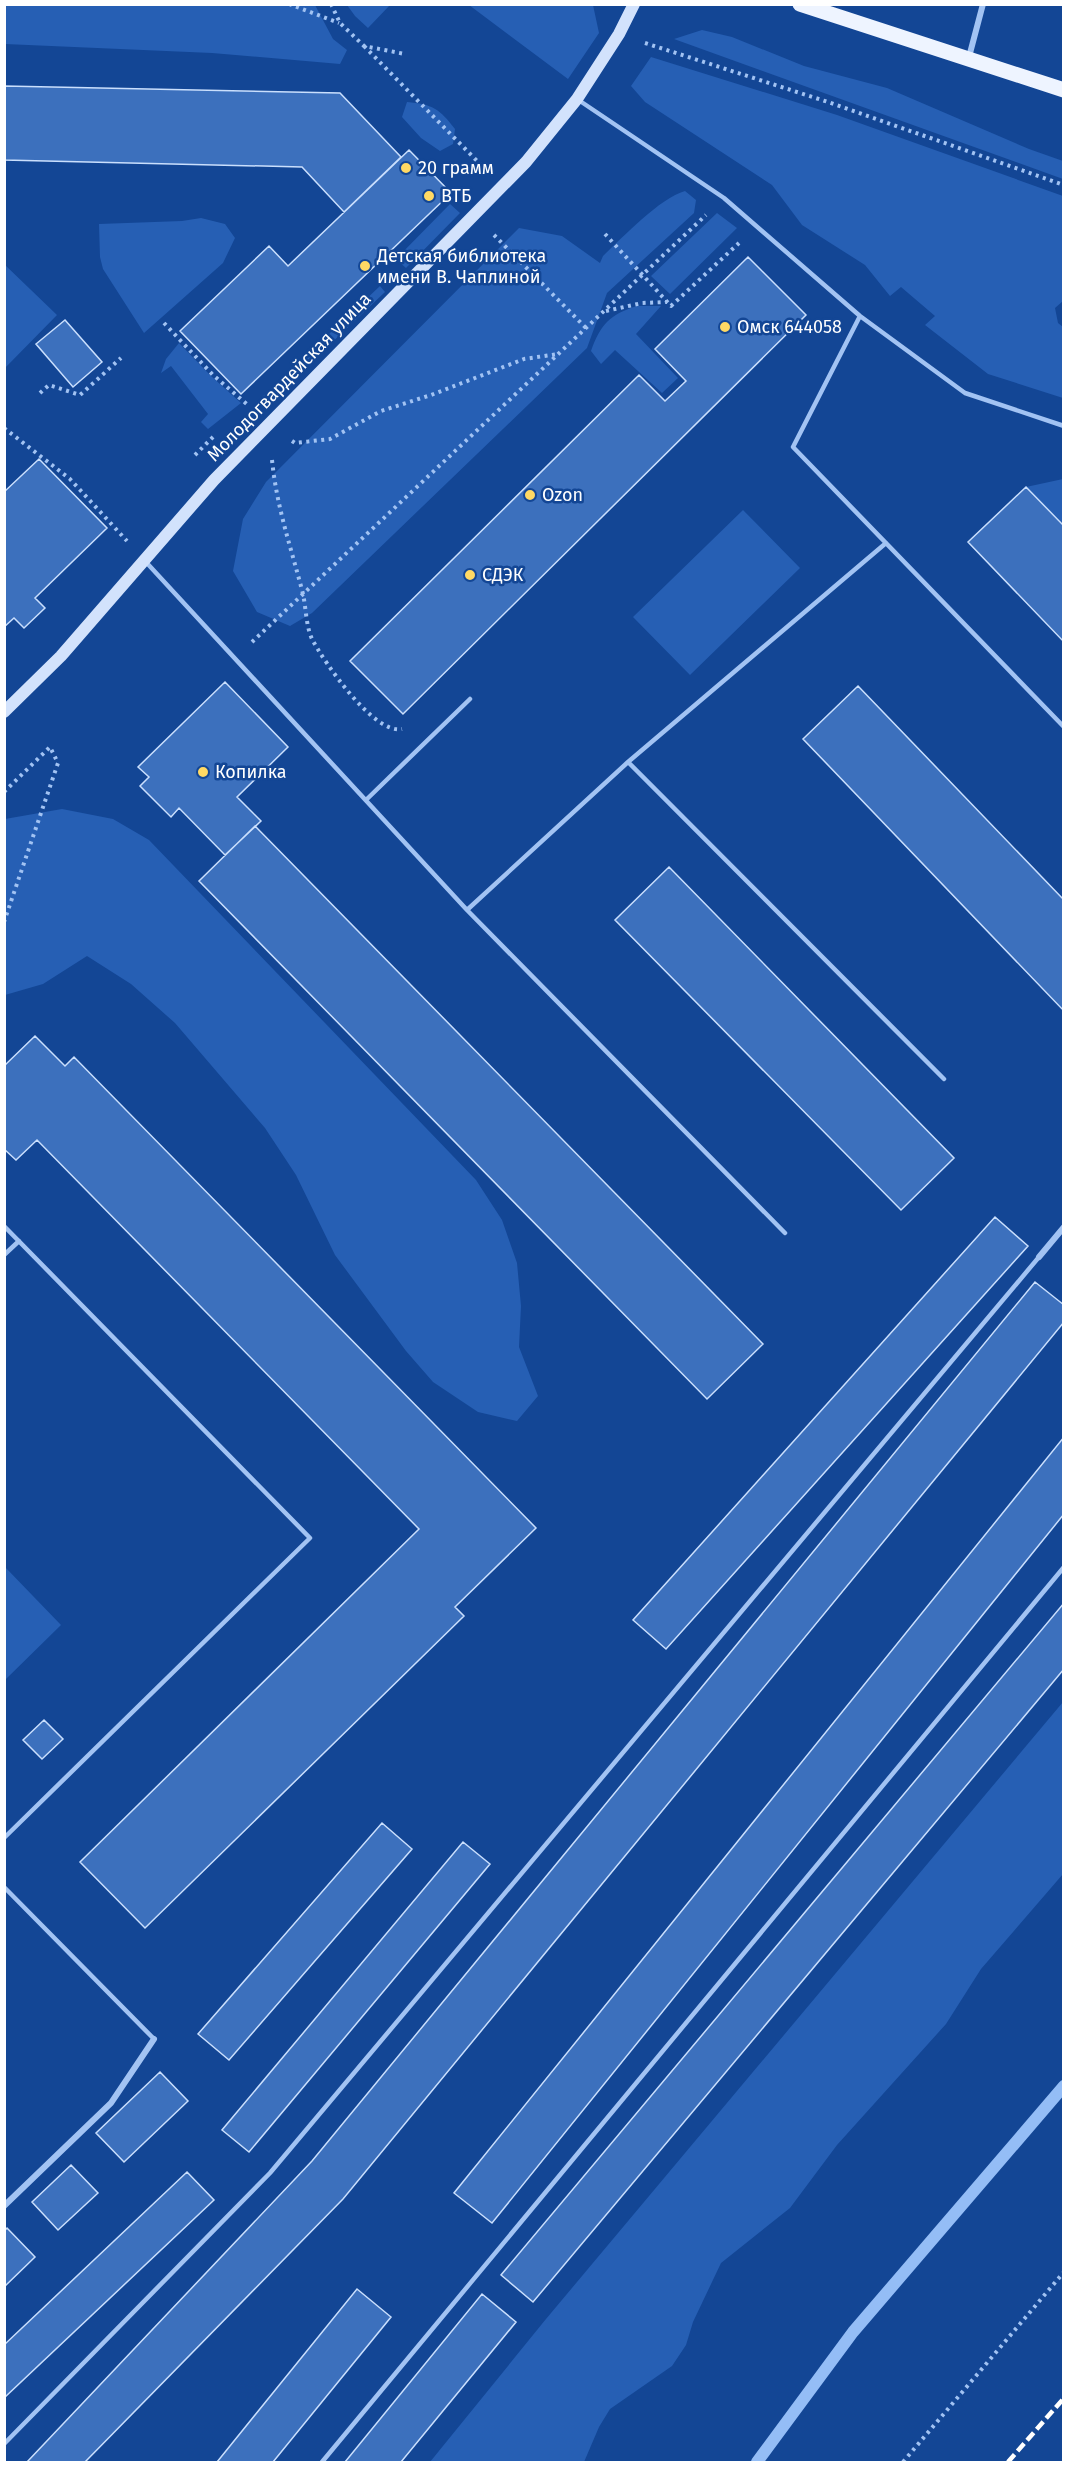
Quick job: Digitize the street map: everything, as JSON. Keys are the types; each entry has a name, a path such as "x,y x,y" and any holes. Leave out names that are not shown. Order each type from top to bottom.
{"main road":[{"path":"800,4 969,57 1064,90"}],"street":[{"name":"Молодогвардейская улица","path":"4,712 61,656 214,480 526,162 577,99 619,34 634,4"},
{"path":"969,57 982,4"},
{"path":"1039,1257 1064,1227"},
{"path":"4,2206 111,2103 154,2040"}],"lane":[{"path":"577,99 724,198 860,316 964,393 1064,426"},
{"path":"860,316 794,447 1064,727"},
{"path":"467,910 628,762 886,543"},
{"path":"145,561 467,910 785,1233"},
{"path":"366,800 470,699"},
{"path":"628,762 944,1079"},
{"path":"4,1226 310,1538 4,1838"},
{"path":"4,1255 19,1241"},
{"path":"4,2444 270,2173 1039,1257"},
{"path":"322,2463 1064,1568"},
{"path":"4,1887 154,2040"}],"path":[{"path":"289,4 340,23"},
{"path":"331,4 340,23 484,166 476,173"},
{"path":"619,34 828,102 1064,185"},
{"path":"364,46 405,54"},
{"path":"235,658 724,198"},
{"path":"605,234 671,306 756,226"},
{"path":"494,236 586,327"},
{"path":"604,311 642,303 667,302"},
{"path":"164,323 213,375 295,443 330,439 381,411 431,395 524,359 559,354"},
{"path":"40,393 49,385 80,395 121,358"},
{"path":"269,423 279,511 303,595 311,637 340,681 374,719 396,730 449,720"},
{"path":"4,428 69,479 145,561"},
{"path":"4,792 50,747 58,764 4,922"},
{"path":"903,2463 1064,2272"}],"shaded area":[{"path":"4,5 315,5 333,39 347,50 340,64 212,53 5,44"},
{"path":"347,5 390,5 368,28"},
{"path":"469,5 593,5 599,33 568,79"},
{"path":"702,30 732,37 804,66 887,88 1029,149 1063,161 1063,179 674,39"},
{"path":"651,57 837,115 1063,196 1063,301 1055,308 1058,323 1063,327 1063,398 988,374 925,325 935,316 901,287 890,296 865,265 802,225 772,185 645,102 631,86"},
{"path":"407,102 429,106 445,117 455,129 453,144 440,151 421,138 402,117"},
{"path":"685,191 696,200 694,213 607,293 587,348 312,613 290,626 257,612 233,571 243,519 266,482 519,228 562,236 600,263 603,256 642,219 664,201"},
{"path":"450,204 460,213 406,268 396,259"},
{"path":"717,213 737,228 670,294 651,276"},
{"path":"201,218 225,224 235,238 223,263 144,333 103,269 100,257 99,224 182,221"},
{"path":"4,264 57,315 5,368 4,368"},
{"path":"380,286 385,292 265,406 259,400"},
{"path":"637,306 661,306 636,334 678,378 662,393 615,350 601,364 591,351 598,334 607,322 620,313"},
{"path":"179,343 241,403 208,429 201,422 208,414 171,366 161,373 166,359"},
{"path":"1064,479 1063,524 1026,487"},
{"path":"743,510 800,568 690,675 633,617"},
{"path":"62,809 113,819 149,840 476,1180 502,1220 517,1263 521,1306 519,1347 538,1396 517,1421 478,1412 433,1382 406,1351 335,1255 296,1175 265,1128 175,1023 131,984 87,956 43,984 5,995 5,819"},
{"path":"5,1567 61,1625 5,1680"},
{"path":"1063,1702 1063,1874 981,1969 946,2024 837,2145 790,2208 721,2263 693,2322 686,2345 672,2366 610,2409 599,2427 584,2462 430,2462 546,2319"}],"building":[{"path":"4,86 340,93 401,157 344,212 302,167 4,160"},
{"path":"409,150 451,193 241,394 180,331 269,246 288,266"},
{"path":"748,257 806,315 403,714 350,661 639,375 665,401 686,381 655,349"},
{"path":"65,320 102,362 73,387 36,344"},
{"path":"39,459 107,528 35,598 45,608 24,628 14,618 4,627 4,492"},
{"path":"1026,487 1064,526 1064,642 968,542"},
{"name":"Копилка","path":"225,682 288,747 237,797 261,821 225,855 179,808 171,817 140,786 149,777 138,767"},
{"path":"858,686 1064,900 1064,1011 803,739"},
{"path":"255,826 763,1344 707,1399 199,881"},
{"path":"669,867 954,1158 901,1210 615,920"},
{"path":"35,1036 65,1066 74,1057 536,1528 455,1607 464,1616 145,1928 80,1862 419,1529 37,1140 16,1160 4,1149 4,1066"},
{"path":"995,1217 1028,1246 666,1649 633,1620"},
{"path":"1035,1282 1064,1305 1064,1322 343,2199 85,2462 27,2462 312,2161"},
{"path":"1064,1437 1064,1514 492,2223 454,2193"},
{"path":"1064,1603 1064,1669 533,2302 501,2275"},
{"path":"44,1720 63,1739 42,1759 23,1740"},
{"path":"382,1823 412,1849 229,2060 198,2034"},
{"path":"463,1842 490,1864 249,2152 222,2130"},
{"path":"160,2072 188,2101 124,2162 96,2133"},
{"path":"71,2165 98,2193 58,2230 32,2202"},
{"path":"187,2172 214,2200 4,2398 4,2345"},
{"path":"7,2228 35,2257 4,2287 4,2231"},
{"path":"357,2289 391,2317 273,2462 217,2462"},
{"path":"482,2294 516,2322 401,2462 345,2462"}],"waterway":[{"path":"757,2462 853,2332 1064,2086"}],"railway":[{"path":"1008,2462 1064,2398"}],"place":[{"name":"20 грамм","path":"406,168"},
{"name":"ВТБ","path":"429,196"},
{"name":"Детская библиотека имени В. Чаплиной","path":"365,266"},
{"name":"Омск 644058","path":"725,327"},
{"name":"Ozon","path":"530,495"},
{"name":"СДЭК","path":"470,575"},
{"name":"Копилка","path":"203,772"}]}
